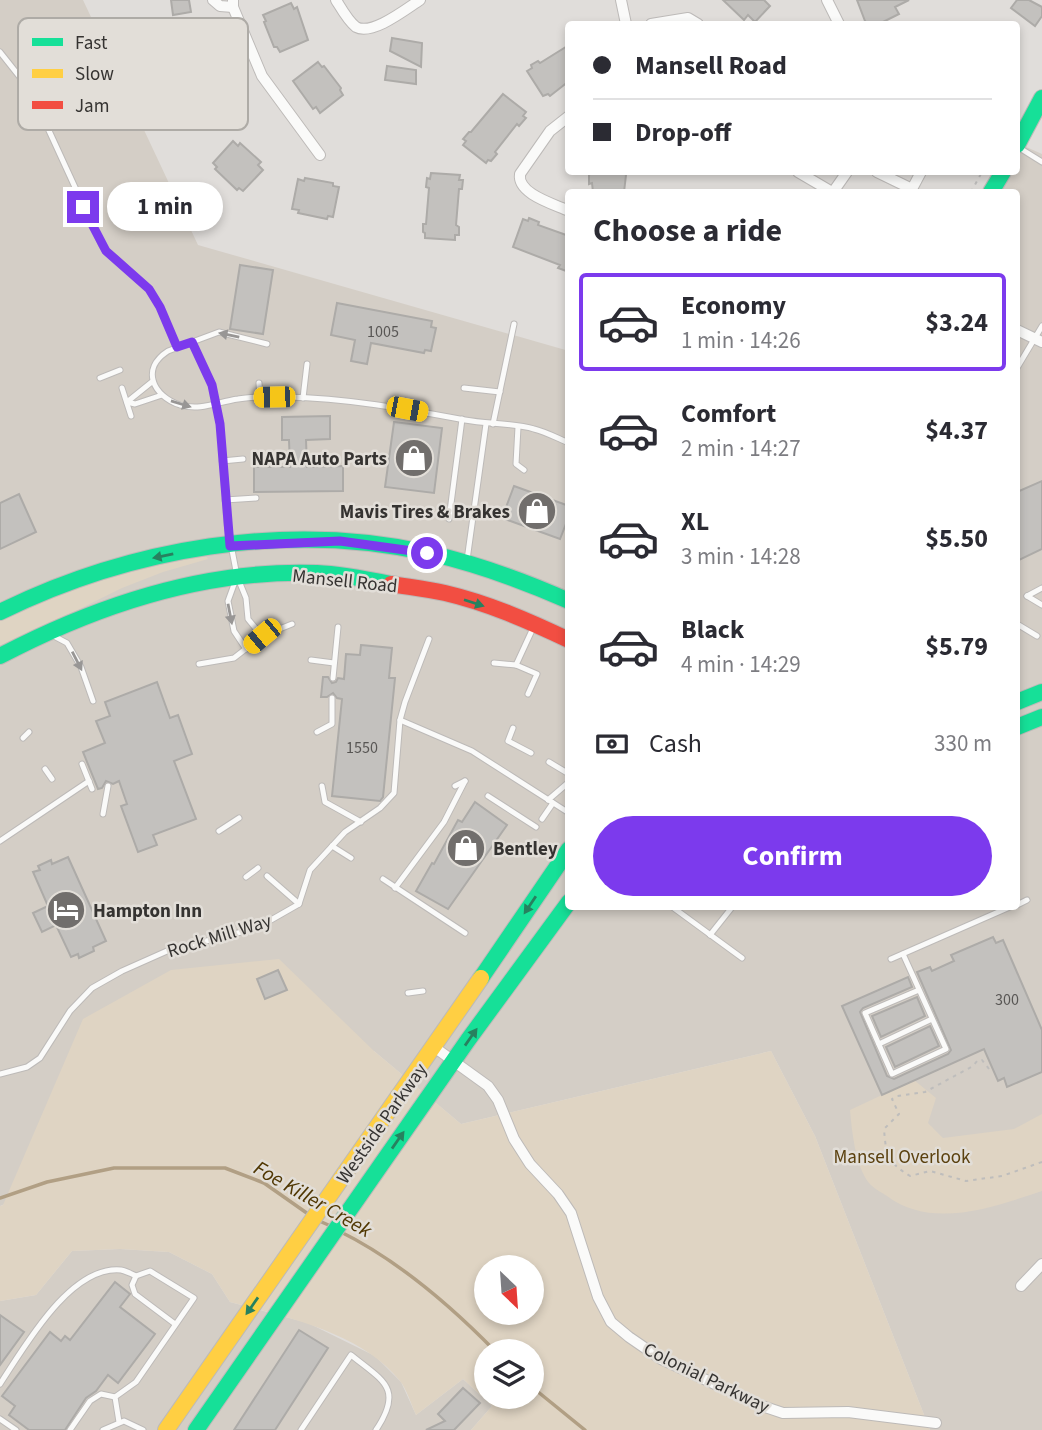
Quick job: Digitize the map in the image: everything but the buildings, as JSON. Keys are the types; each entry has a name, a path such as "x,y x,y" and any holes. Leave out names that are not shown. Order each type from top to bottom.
{"main road":[{"path":"1020,140 1042,98"},
{"name":"Mansell Road","path":"0,612 52,587 90,574 178,553 230,546 340,541 427,553 467,563 515,578 565,599"},
{"name":"Mansell Road","path":"0,656 47,632 109,607 172,589 237,576 312,573 360,578 446,594 565,638"},
{"path":"1020,701 1042,692"},
{"path":"1020,726 1042,717"},
{"name":"Westside Parkway","path":"166,1430 435,1047 565,855"},
{"name":"Westside Parkway","path":"199,1428 359,1196 565,908"}],"street":[{"path":"213,0 220,6 233,4"},
{"path":"336,0 352,22 365,30 374,28 420,0"},
{"path":"621,0 625,21"},
{"path":"827,0 838,21"},
{"path":"670,21 688,18 693,21"},
{"path":"248,41 262,76 320,155"},
{"path":"565,119 550,131 519,179 523,188 565,209"},
{"path":"803,175 828,189"},
{"path":"883,175 912,189"},
{"path":"1020,332 1038,341"},
{"name":"Colonial Parkway","path":"435,1047 488,1086 498,1100 514,1139 530,1164 558,1194 571,1213 597,1297 611,1322 629,1337 661,1359 783,1413 848,1412 936,1423"},
{"path":"1021,1286 1042,1264"}],"lane":[{"path":"0,52 18,76"},
{"path":"49,130 102,246 149,289 177,347"},
{"path":"1020,148 1042,162"},
{"path":"494,424 514,324"},
{"path":"1020,364 1038,341 1042,326"},
{"path":"267,344 219,332 167,351 152,369 153,381 162,395 190,407 206,407 240,398 303,398 397,408 486,424 532,428 565,441"},
{"path":"192,342 212,385 216,404 230,546 237,576 246,598 250,624 262,636"},
{"path":"303,398 307,364"},
{"path":"100,378 120,370"},
{"path":"127,401 153,381"},
{"path":"259,383 260,398"},
{"path":"122,388 131,416"},
{"path":"464,388 500,392"},
{"path":"127,401 135,404 162,395"},
{"path":"449,519 462,419"},
{"path":"467,563 486,424"},
{"path":"518,427 516,464 524,470"},
{"path":"222,461 243,458"},
{"path":"225,500 256,498"},
{"path":"237,576 228,601 234,631 246,649"},
{"path":"1042,588 1027,596 1042,605"},
{"path":"199,664 234,658 262,636 292,624"},
{"path":"516,665 535,625"},
{"path":"1020,626 1037,636"},
{"path":"334,678 338,627"},
{"path":"47,632 67,643 81,667 93,701"},
{"path":"267,876 299,904 310,870 345,832 380,808 394,793 400,720 429,639"},
{"path":"311,660 334,663"},
{"path":"494,663 516,665 537,674 528,694"},
{"path":"317,732 332,724 332,698"},
{"path":"400,720 472,751 565,811"},
{"path":"513,728 508,741 531,753"},
{"path":"23,738 29,732"},
{"path":"549,762 565,772"},
{"path":"82,764 92,789"},
{"path":"45,769 52,779"},
{"path":"0,841 89,781"},
{"path":"395,888 444,822 465,781 455,786"},
{"path":"103,814 107,786"},
{"path":"322,786 325,802 361,822"},
{"path":"541,819 565,786"},
{"path":"488,796 536,827"},
{"path":"219,831 239,818"},
{"path":"332,846 351,858"},
{"path":"246,877 258,868"},
{"path":"383,879 466,933"},
{"path":"1020,904 1027,900"},
{"name":"Rock Mill Way","path":"0,1074 27,1067 40,1058 70,1011 92,988 167,951 257,928 299,904"},
{"path":"676,910 742,958"},
{"path":"710,935 730,910"},
{"path":"891,958 1006,910"},
{"path":"903,954 946,1049 892,1074 865,1013 919,990"},
{"path":"408,993 423,991"},
{"path":"879,1044 932,1019"},
{"path":"0,1384 42,1320 72,1289 94,1275 121,1270 136,1276 150,1271 194,1298 136,1382 116,1397 101,1394 90,1401 70,1430"},
{"path":"136,1276 132,1285 135,1294 176,1324"},
{"path":"301,1430 351,1355 382,1380 388,1391 390,1406 376,1430"},
{"path":"116,1397 119,1422"},
{"path":"0,1419 16,1430"},
{"path":"103,1430 124,1421 143,1430"}],"path":[{"path":"989,1069 982,1060 978,1060 973,1066 925,1092 892,1099 899,1114 884,1129 886,1153 895,1167 910,1176 930,1171 967,1181 1002,1177 1042,1162"}],"shaded area":[{"path":"0,0 83,0 91,18 18,18 18,130 144,130 198,245 565,350 565,910 1020,910 1020,189 1000,189 1007,175 1020,175 1020,153 1024,146 1042,154 1042,1430 930,1430 815,1136 771,1051 461,1124 374,1051 0,1206"},
{"path":"120,1249 169,1252 212,1274 230,1302 308,1323 375,1356 401,1382 416,1415 463,1379 474,1389 474,1409 489,1409 471,1430 0,1430 0,1301 36,1295 72,1251"}],"green space":[{"path":"206,556 208,559 122,588 0,648 0,621 48,597 126,571"},
{"path":"279,959 374,1051 461,1124 771,1051 815,1136 930,1430 471,1430 489,1409 544,1409 544,1339 474,1339 474,1389 463,1379 416,1415 400,1381 384,1364 365,1351 322,1329 230,1302 212,1274 169,1252 120,1249 72,1251 36,1295 0,1301 0,1206 3,1205 83,1019 171,970"},
{"name":"Mansell Overlook","path":"914,1080 936,1098 928,1123 943,1138 1014,1129 1042,1114 1042,1191 984,1209 943,1214 923,1212 905,1206 873,1187 864,1176 857,1158 850,1110"}],"waterway":[{"name":"Foe Killer Creek","path":"0,1198 47,1182 114,1168 225,1168 264,1183 311,1216"},
{"name":"Foe Killer Creek","path":"317,1220 333,1227"},
{"name":"Foe Killer Creek","path":"339,1231 402,1269 460,1316 483,1339"},
{"name":"Foe Killer Creek","path":"544,1397 585,1430"}],"traffic: fast":[{"path":"1020,139 1042,98"},
{"path":"993,189 1001,175"},
{"path":"0,612 102,571 155,557 265,541 320,540 375,544 429,553 465,562 565,599"},
{"path":"0,656 114,606 193,584 275,573 317,573 391,584"},
{"path":"1020,701 1042,692"},
{"path":"1020,726 1042,717"},
{"path":"481,978 565,855"},
{"path":"196,1430 468,1040 565,907"}],"traffic: slow":[{"path":"166,1430 481,978"}],"traffic: jam":[{"path":"391,584 461,597 524,619 565,638"}],"place":[{"name":"NAPA Auto Parts","path":"414,458"},
{"name":"Mavis Tires & Brakes","path":"537,511"},
{"name":"Bentley","path":"466,848"},
{"name":"Hampton Inn","path":"66,910"}],"route":[{"path":"83,207 106,251 149,289 177,347 192,342 212,385 220,424 230,546 340,541 427,553"}]}
